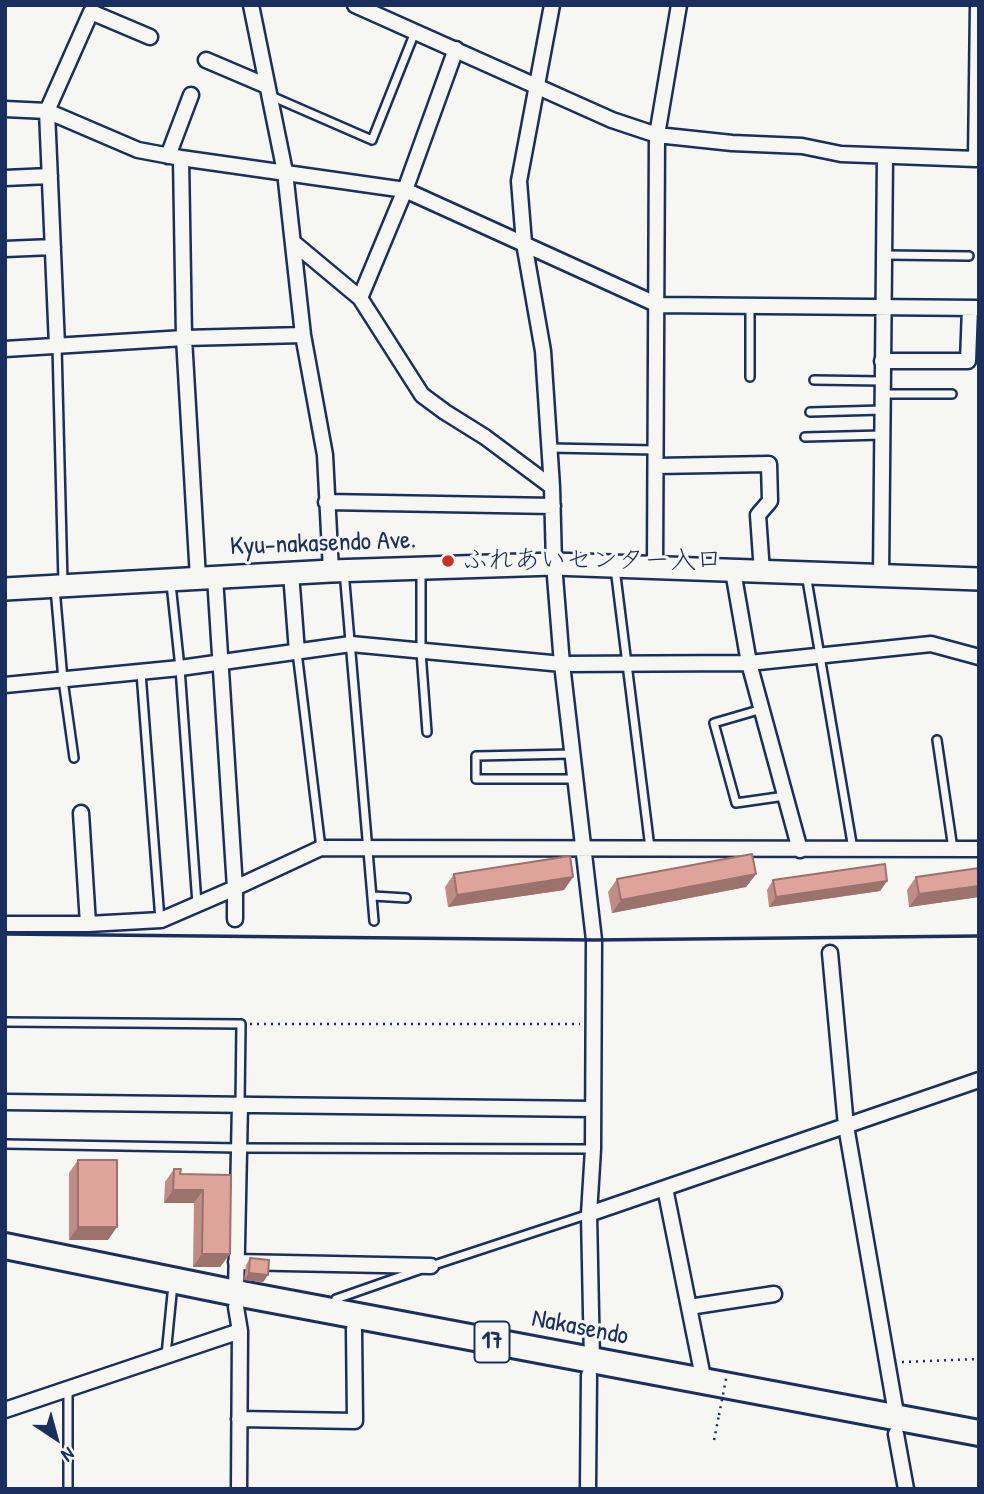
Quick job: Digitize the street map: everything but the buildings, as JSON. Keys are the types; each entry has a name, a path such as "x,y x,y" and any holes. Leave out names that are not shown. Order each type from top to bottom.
{"highway":[{"name":"Nakasendo","path":"5,1246 237,1310 331,1310 590,1368 716,1378 979,1448"},
{"name":"Nakasendo","path":"5,1262 172,1294 237,1310 590,1368 897,1426 979,1433"}],"main road":[{"name":"Kyu-nakasendo Ave.","path":"5,589 291,573 554,564 979,579"}],"street":[{"path":"251,5 285,172 303,335 325,455 326,502 337,571"},
{"path":"355,5 612,120 657,135 732,143 802,146 841,154 976,159 978,5"},
{"path":"552,5 519,181 524,243 543,351 562,664 594,940 588,1489"},
{"path":"655,567 657,135 679,5"},
{"path":"57,346 47,111 87,7 150,37"},
{"path":"360,298 405,190 456,49"},
{"path":"206,60 268,90"},
{"path":"191,95 174,157 184,338 207,577 220,662 235,919"},
{"path":"5,109 47,111 138,150 405,190 658,305 974,308 968,361 883,361"},
{"path":"881,576 886,157"},
{"path":"5,178 50,176"},
{"path":"294,243 360,298 422,395 552,486"},
{"path":"5,250 53,247"},
{"path":"5,349 184,338 303,335"},
{"path":"656,466 769,464 770,501 758,515 762,572"},
{"path":"326,502 552,506"},
{"path":"733,571 749,663 800,850"},
{"path":"291,573 297,652"},
{"path":"5,685 141,673 351,644 562,664 749,663 930,644 979,657"},
{"path":"81,813 88,924"},
{"path":"5,924 88,924 160,920 321,848 979,849"},
{"path":"830,953 846,1126 871,1256 906,1489"},
{"path":"589,1214 979,1080"},
{"path":"5,1102 593,1109"},
{"path":"239,1489 236,1262 240,1104"},
{"path":"665,1188 689,1307 716,1378"},
{"path":"236,1262 431,1266"},
{"path":"689,1307 774,1294"},
{"path":"5,1410 166,1355 237,1310"},
{"path":"239,1419 355,1421 354,1329"}],"lane":[{"path":"268,90 372,140 415,32"},
{"path":"886,255 969,256"},
{"path":"750,306 750,377"},
{"path":"57,346 59,585 63,680 74,758"},
{"path":"814,380 952,394"},
{"path":"810,412 882,410"},
{"path":"805,437 882,435"},
{"path":"550,449 656,450"},
{"path":"615,566 650,848"},
{"path":"421,568 421,652 427,732"},
{"path":"337,571 351,644 374,921"},
{"path":"806,573 853,850"},
{"path":"171,579 197,904"},
{"path":"297,652 321,848"},
{"path":"141,673 160,920"},
{"path":"762,709 714,723 736,803 786,796"},
{"path":"937,740 953,849"},
{"path":"572,754 475,756 476,779 575,779"},
{"path":"373,896 407,898"},
{"path":"5,1022 241,1024 240,1104"},
{"path":"5,1144 593,1149"},
{"path":"331,1310 336,1299 589,1214"},
{"path":"166,1355 172,1294"},
{"path":"68,1388 68,1489"}],"path":[{"path":"241,1024 594,1024"},
{"path":"887,1363 979,1359"},
{"path":"714,1440 719,1415 716,1378"}],"railway":[{"path":"5,934 594,940 979,936"}],"place":[{"name":"ふれあいセンター入口","path":"448,561"}]}
